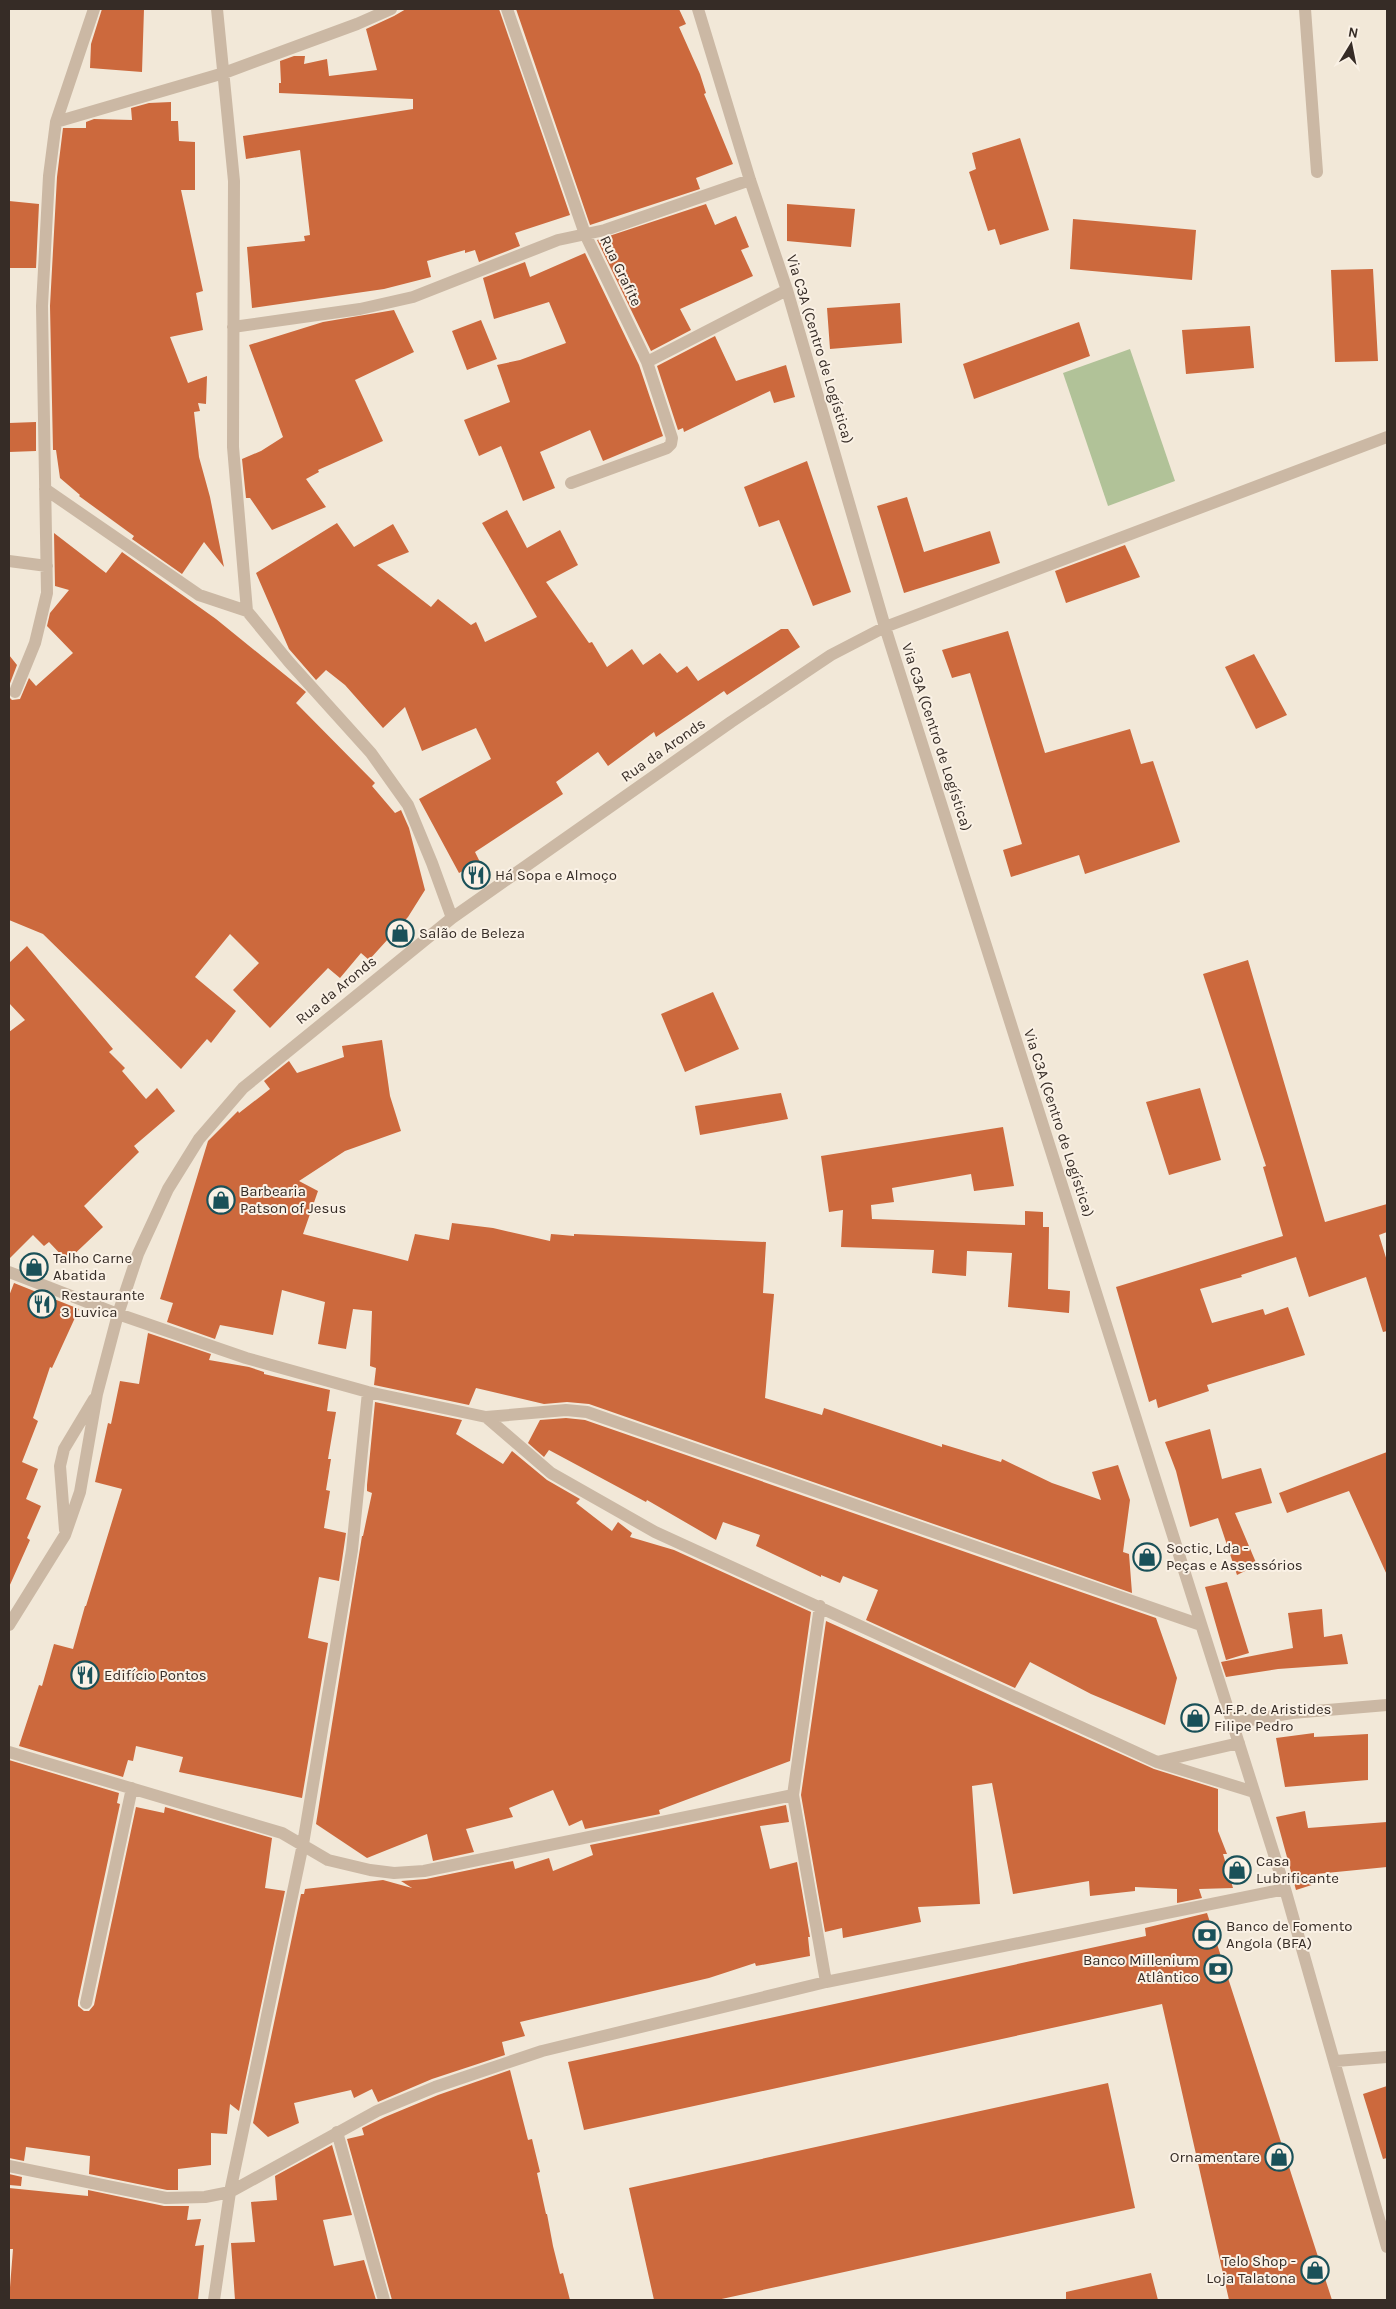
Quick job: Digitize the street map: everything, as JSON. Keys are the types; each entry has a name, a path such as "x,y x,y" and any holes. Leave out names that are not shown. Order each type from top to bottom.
{"street":[{"path":"15,692 35,643 47,593 42,306 49,176 56,122 94,9"},
{"path":"217,9 234,181 233,447 247,611"},
{"path":"56,122 224,73 357,24 391,9"},
{"name":"Rua Grafite","path":"507,9 585,234 647,362 672,438 671,444 667,448 572,483"},
{"name":"Via C3A (Centro de Logística)","path":"698,9 750,180 787,290 885,627 1285,1889 1336,2062 1387,2246"},
{"path":"1305,9 1317,172"},
{"path":"233,327 360,309 412,297 558,240 605,230 750,180"},
{"path":"647,362 787,290"},
{"name":"Rua da Aronds","path":"97,1394 118,1314 138,1254 168,1189 199,1139 243,1088 452,918 731,722 831,655 885,627 1387,437"},
{"path":"45,490 199,595 247,611 289,662 372,753 408,805 452,918"},
{"path":"9,561 47,566"},
{"path":"10,1277 246,1358 368,1392 486,1417 566,1410 587,1412 1201,1625"},
{"path":"214,2300 230,2192 303,1844 352,1550 368,1392"},
{"path":"65,1535 60,1466 64,1448 97,1394"},
{"path":"9,1625 65,1535 80,1492 97,1394"},
{"path":"486,1417 551,1473 626,1517 1157,1762 1254,1792"},
{"path":"820,1606 793,1795 826,1982"},
{"path":"1232,1723 1292,1713 1387,1705"},
{"path":"1157,1762 1239,1743"},
{"path":"9,1752 282,1833 328,1860 370,1870 394,1873 424,1871 793,1795"},
{"path":"86,2003 132,1788"},
{"path":"9,2166 166,2198 205,2197 230,2192 377,2111 435,2087 542,2051 826,1982 1285,1889"},
{"path":"1336,2062 1387,2057"},
{"path":"337,2132 384,2300"}],"green space":[{"path":"1130,349 1175,481 1108,506 1063,373"}],"building":[{"path":"102,9 144,9 142,72 90,68 91,44"},
{"path":"406,9 499,9 570,215 515,233 520,246 479,262 475,250 465,253 465,250 427,261 431,277 384,289 252,308 247,247 305,241 304,236 310,235 300,150 246,159 243,136 413,109 413,99 279,93 279,83 281,83 280,61 294,56 305,56 304,64 327,59 329,76 377,70 366,29"},
{"path":"516,9 679,9 686,24 679,27 700,74 706,93 704,94 733,164 696,178 700,189 590,225"},
{"path":"171,102 171,121 178,121 179,141 195,142 195,190 181,190 203,291 196,293 203,330 170,337 188,383 207,376 206,404 198,403 200,411 194,412 199,457 210,497 224,567 204,542 182,574 132,539 134,536 79,496 60,478 56,450 53,450 50,306 57,177 63,128 86,128 86,122 94,119 132,120 131,108 149,103"},
{"path":"1020,138 1049,230 1000,245 995,229 988,231 969,172 976,169 972,153"},
{"path":"9,201 39,204 36,268 9,268"},
{"path":"706,204 715,225 736,216 749,247 741,250 753,276 680,309 691,330 651,351 597,240"},
{"path":"787,204 855,209 851,247 787,241"},
{"path":"1073,219 1196,230 1192,280 1070,269"},
{"path":"585,253 639,365 663,436 603,461 590,430 540,452 555,488 523,501 501,446 479,456 464,420 510,402 497,365 520,360 566,343 549,302 494,319 483,278 525,262 530,277"},
{"path":"1373,269 1378,361 1335,362 1331,270"},
{"path":"900,303 902,343 830,349 827,308"},
{"path":"394,310 414,352 355,380 383,441 318,470 319,472 306,479 326,507 272,530 250,498 246,498 242,459 261,451 283,437 249,345 323,322"},
{"path":"481,320 497,359 467,370 452,331"},
{"path":"1079,322 1090,356 974,399 963,364"},
{"path":"1250,326 1254,368 1186,374 1182,330"},
{"path":"715,336 736,381 786,365 795,397 774,403 770,391 684,432 683,428 678,430 657,366"},
{"path":"36,422 36,451 9,452 9,423"},
{"path":"807,461 851,592 813,606 779,520 759,527 744,487"},
{"path":"907,497 924,552 990,531 1000,563 904,593 877,506"},
{"path":"507,510 527,548 560,530 578,565 546,582 589,643 592,642 607,667 632,649 643,665 660,653 677,673 687,666 698,681 781,629 788,629 800,647 727,695 724,691 656,737 654,732 608,766 598,752 556,782 563,794 475,852 480,862 459,873 419,799 491,759 476,728 422,751 405,707 383,728 345,685 326,670 316,680 289,649 256,573 337,523 354,547 393,524 409,552 377,565 431,607 438,599 471,625 476,622 485,642 537,617 482,523"},
{"path":"54,533 106,573 122,552 216,619 306,692 296,703 375,783 372,786 395,813 401,810 409,828 425,890 408,917 369,960 361,953 340,978 328,968 270,1028 233,990 259,963 230,934 195,977 236,1011 211,1043 207,1039 181,1069 43,934 9,920 9,697 12,700 20,699 29,678 36,686 73,653 47,626 50,613 69,590 55,586"},
{"path":"1125,545 1140,577 1066,603 1055,571"},
{"path":"1008,631 1045,753 1130,729 1141,764 1153,761 1180,842 1085,874 1079,855 1011,877 1003,850 1022,844 970,673 952,678 942,650"},
{"path":"1254,654 1287,715 1256,729 1225,667"},
{"path":"9,655 17,665 9,686"},
{"path":"27,946 113,1049 109,1052 125,1068 122,1071 146,1099 157,1088 175,1111 134,1146 139,1152 84,1206 103,1227 67,1261 49,1242 44,1246 33,1235 9,1259 9,1032 25,1020 9,1003 9,963"},
{"path":"1248,960 1325,1222 1387,1204 1387,1232 1379,1235 1387,1261 1387,1331 1383,1332 1366,1277 1309,1297 1296,1257 1241,1275 1242,1277 1200,1289 1212,1323 1263,1309 1265,1315 1288,1307 1305,1355 1207,1385 1209,1391 1158,1408 1156,1399 1149,1402 1116,1287 1283,1236 1263,1167 1266,1166 1203,974"},
{"path":"713,992 739,1049 685,1072 661,1014"},
{"path":"382,1040 390,1096 401,1131 345,1151 299,1181 318,1191 303,1234 408,1261 415,1234 449,1240 452,1223 493,1228 550,1241 551,1234 574,1236 574,1234 766,1242 763,1293 774,1294 765,1398 822,1415 824,1408 942,1447 942,1444 1001,1462 1002,1459 1052,1483 1101,1500 1092,1472 1118,1465 1130,1500 1123,1552 1129,1554 1132,1593 589,1404 567,1402 544,1404 476,1388 469,1405 374,1385 376,1368 370,1366 372,1311 353,1309 346,1349 318,1344 325,1302 282,1290 273,1335 220,1325 215,1339 167,1322 173,1303 160,1299 208,1141 238,1111 239,1113 270,1089 264,1081 289,1061 297,1073 344,1057 342,1046"},
{"path":"1200,1088 1221,1160 1169,1175 1146,1102"},
{"path":"781,1093 788,1119 700,1135 695,1106"},
{"path":"1003,1127 1014,1186 974,1191 971,1174 892,1188 894,1202 871,1205 872,1219 1025,1225 1025,1211 1043,1212 1043,1227 1049,1227 1048,1289 1070,1291 1069,1313 1008,1307 1012,1253 967,1251 966,1276 932,1273 934,1250 841,1247 843,1210 829,1212 821,1156"},
{"path":"14,1283 79,1309 52,1368 50,1367 33,1418 38,1421 22,1462 38,1469 26,1499 41,1506 27,1538 30,1540 9,1587 9,1296"},
{"path":"148,1333 211,1354 209,1360 249,1367 264,1372 264,1374 330,1390 327,1411 336,1412 328,1459 331,1459 326,1490 330,1491 324,1528 346,1533 339,1581 319,1577 308,1638 328,1643 302,1798 179,1772 183,1757 136,1746 133,1761 128,1760 123,1777 19,1746 39,1685 42,1686 54,1644 73,1649 122,1489 95,1482 108,1423 111,1424 120,1381 139,1384"},
{"path":"375,1402 462,1420 456,1434 503,1464 512,1451 547,1480 580,1499 576,1503 612,1531 618,1522 632,1533 630,1537 674,1550 811,1612 790,1761 659,1810 660,1814 585,1829 582,1820 569,1826 553,1790 509,1808 513,1817 466,1829 474,1852 433,1861 427,1834 367,1858 316,1824 362,1536 372,1493 367,1491 367,1485"},
{"path":"566,1418 585,1420 1156,1618 1177,1678 1165,1725 1091,1694 1030,1662 1015,1688 866,1620 878,1590 843,1576 840,1583 821,1575 821,1577 756,1546 760,1535 723,1522 716,1540 647,1500 646,1502 549,1450 544,1457 528,1443 540,1420"},
{"path":"1210,1429 1222,1479 1261,1468 1272,1503 1235,1513 1257,1565 1237,1575 1218,1518 1190,1527 1176,1471 1165,1442"},
{"path":"1387,1452 1387,1575 1349,1491 1287,1513 1279,1493"},
{"path":"1227,1582 1249,1653 1226,1660 1205,1587"},
{"path":"1322,1609 1324,1637 1342,1634 1348,1664 1278,1669 1226,1677 1221,1662 1293,1648 1288,1613"},
{"path":"826,1621 1154,1769 1218,1789 1218,1831 1227,1854 1223,1854 1233,1888 1199,1889 1202,1898 1177,1903 1177,1889 1135,1887 1135,1891 1090,1896 1089,1881 1013,1894 992,1783 972,1786 980,1904 918,1907 921,1922 843,1938 842,1928 825,1932 801,1795"},
{"path":"1314,1733 1314,1737 1368,1734 1368,1780 1285,1787 1276,1738"},
{"path":"9,1760 119,1793 117,1803 120,1804 78,2001 78,2006 84,2011 89,2011 94,2005 136,1807 164,1813 165,1807 272,1838 265,1888 285,1891 239,2111 230,2104 227,2134 211,2133 211,2165 178,2169 178,2190 167,2190 89,2174 90,2156 26,2147 24,2161 9,2158"},
{"path":"786,1805 789,1822 760,1826 770,1869 797,1862 810,1937 808,1937 810,1956 756,1966 755,1963 709,1978 520,2022 525,2036 502,2042 505,2055 432,2079 378,2102 372,2089 354,2098 351,2090 294,2103 299,2123 268,2137 253,2123 301,1894 304,1894 305,1889 383,1880 412,1888 401,1881 426,1879 513,1861 515,1869 549,1858 553,1871 593,1855 590,1845"},
{"path":"1305,1811 1308,1828 1387,1822 1387,1867 1316,1874 1318,1883 1296,1890 1276,1817"},
{"path":"1207,1913 1332,2300 1229,2300 1162,2004 584,2130 568,2062 1146,1936 1145,1928"},
{"path":"510,2070 528,2140 532,2139 540,2172 537,2173 553,2246 560,2274 563,2273 570,2300 392,2300 347,2139 364,2135 362,2128 385,2117 438,2095"},
{"path":"1108,2083 1135,2208 717,2300 654,2300 629,2188"},
{"path":"1387,2086 1387,2158 1383,2159 1363,2094"},
{"path":"332,2145 352,2215 323,2220 334,2266 364,2260 376,2300 235,2300 231,2243 255,2242 251,2202 277,2200 275,2176"},
{"path":"9,2174 22,2177 21,2186 9,2185"},
{"path":"9,2188 88,2196 88,2190 164,2206 189,2206 187,2220 201,2219 195,2246 204,2245 198,2300 9,2300 13,2249 9,2249"},
{"path":"1151,2273 1158,2300 1066,2300 1066,2292"}],"place":[{"name":"Há Sopa e Almoço","path":"476,875"},
{"name":"Salão de Beleza","path":"400,933"},
{"name":"Barbearia Patson of Jesus","path":"221,1200"},
{"name":"Talho Carne Abatida","path":"34,1267"},
{"name":"Restaurante 3 Luvica","path":"42,1304"},
{"name":"Soctic, Lda - Peças e Assessórios","path":"1147,1557"},
{"name":"Edifício Pontos","path":"85,1675"},
{"name":"A.F.P. de Aristides Filipe Pedro","path":"1195,1718"},
{"name":"Casa Lubrificante","path":"1237,1870"},
{"name":"Banco de Fomento Angola (BFA)","path":"1207,1935"},
{"name":"Banco Millenium Atlântico","path":"1218,1969"},
{"name":"Ornamentare","path":"1279,2157"},
{"name":"Telo Shop - Loja Talatona","path":"1315,2270"}]}
